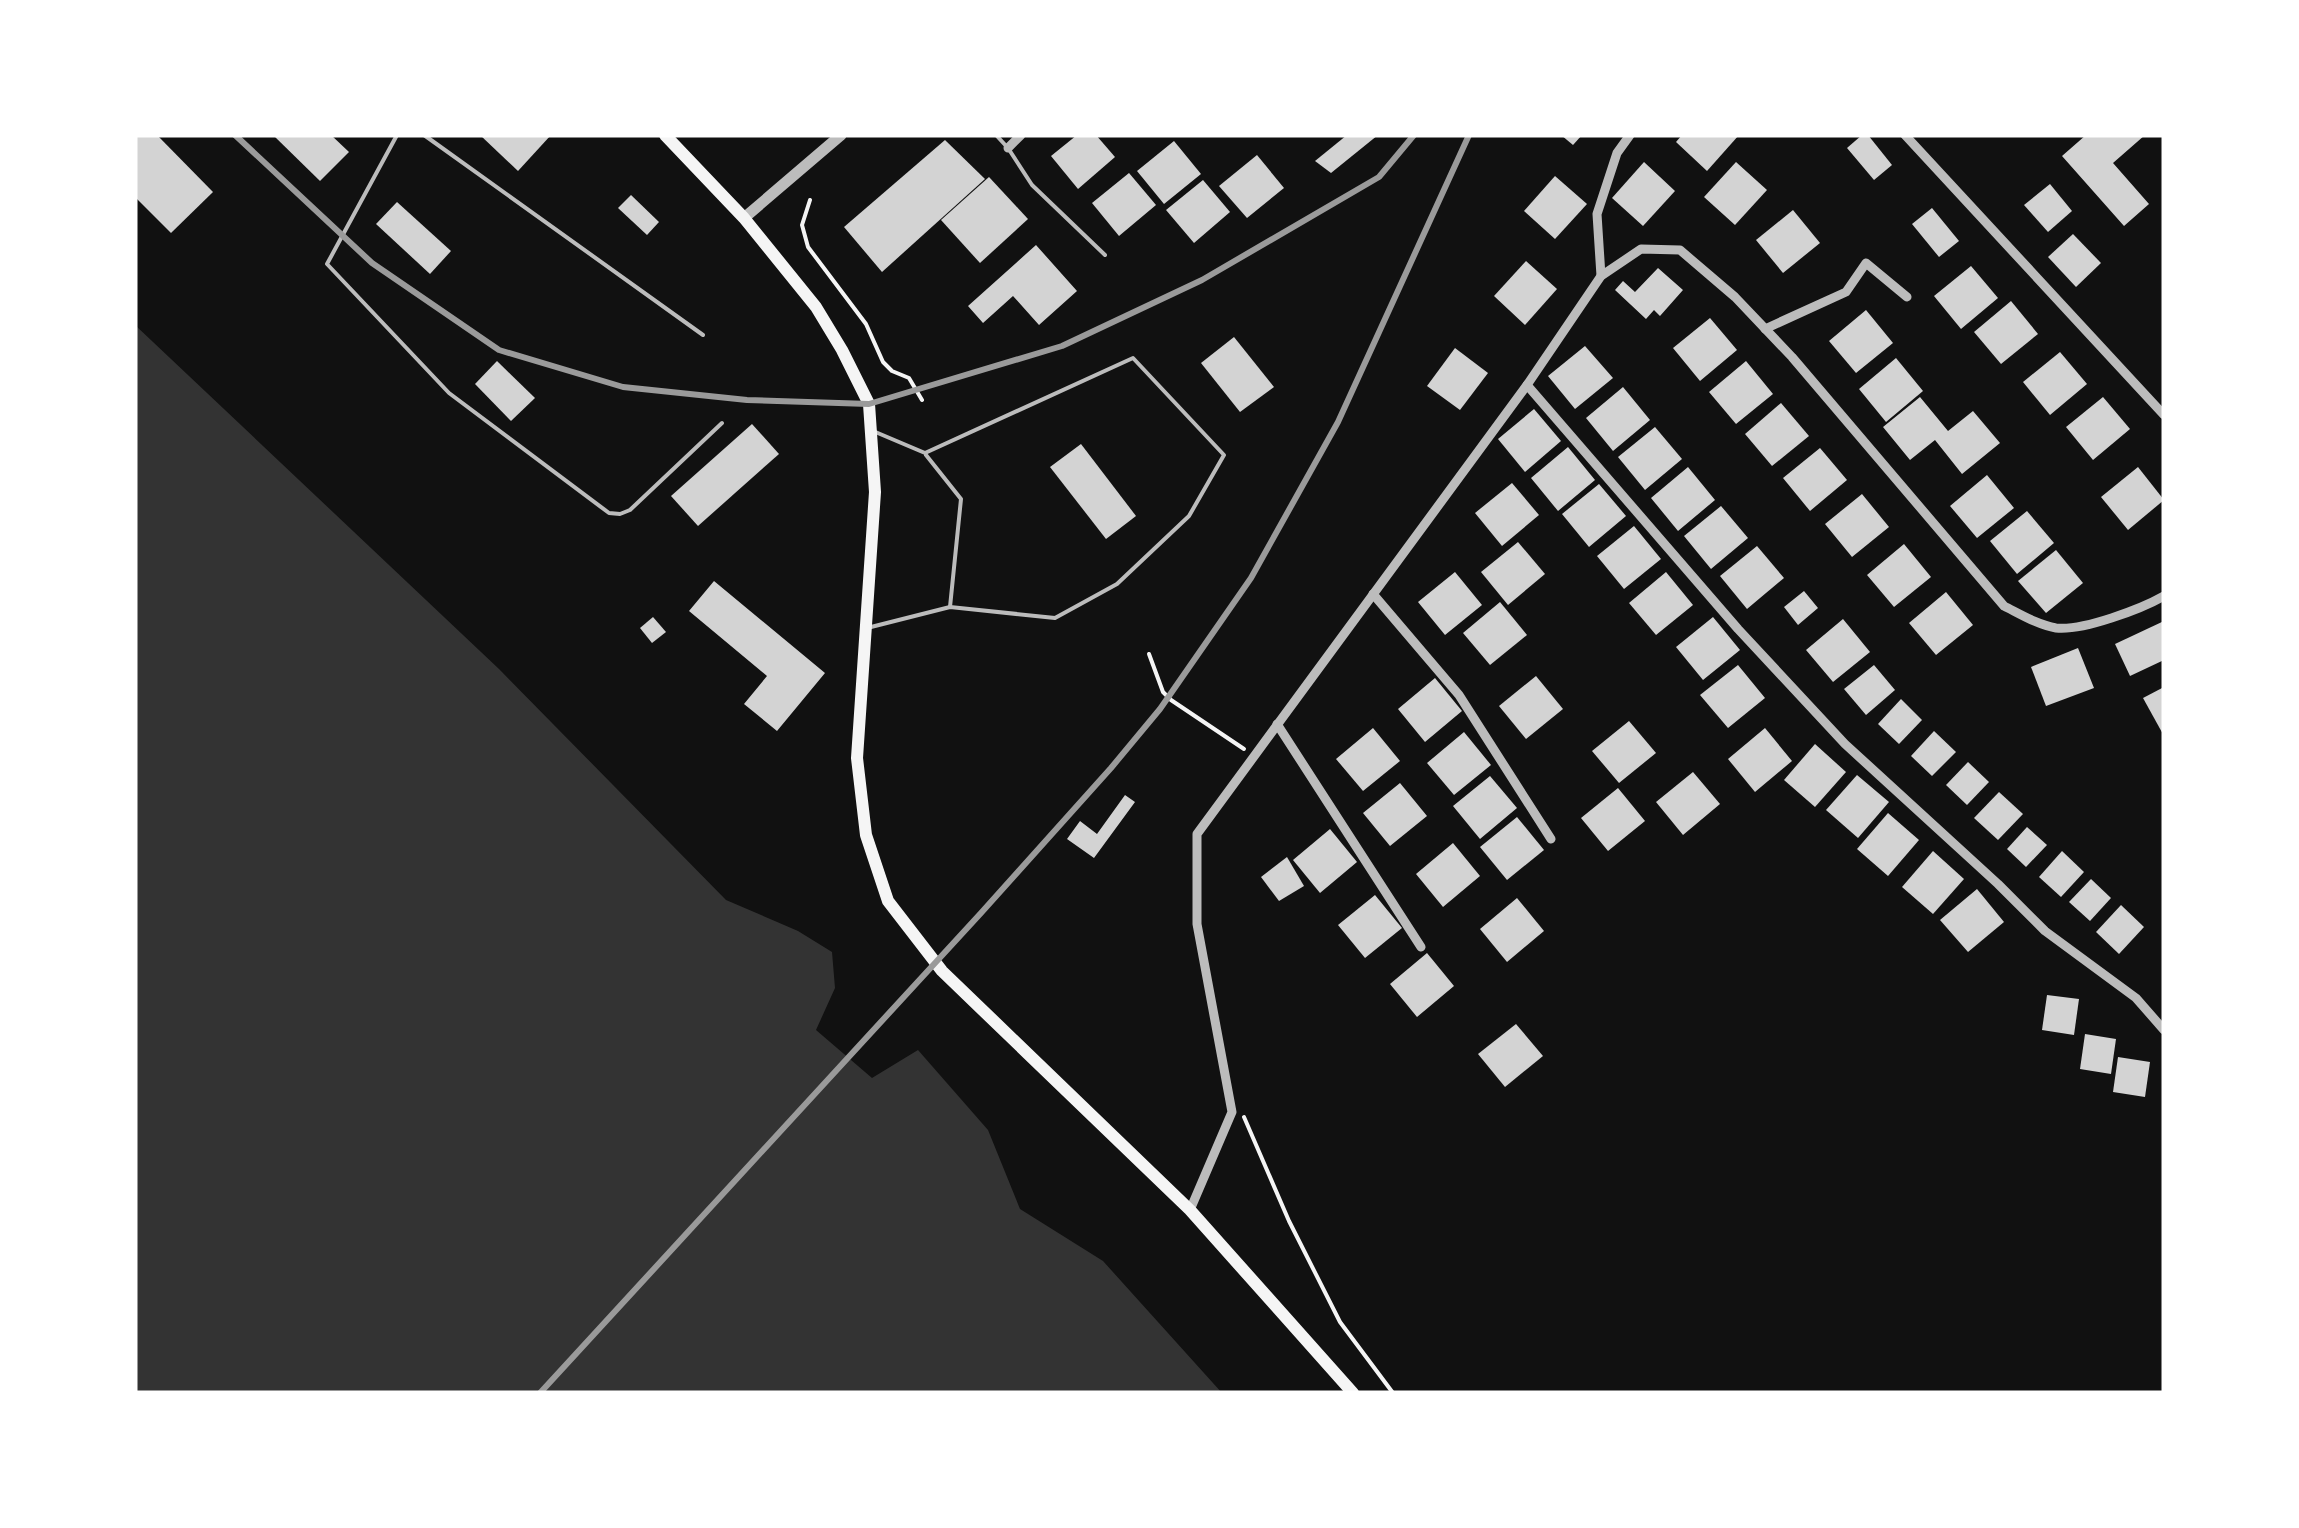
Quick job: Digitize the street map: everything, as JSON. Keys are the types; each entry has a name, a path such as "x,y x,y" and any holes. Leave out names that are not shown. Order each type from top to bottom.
{"main road":[{"path":"665,135 744,218 816,307 869,404 875,492 857,758 866,835 888,900 942,971 1190,1210 1353,1393"}],"street":[{"path":"744,218 841,135"},
{"path":"1008,148 1021,135"},
{"path":"1601,276 1597,214 1617,152 1630,135"},
{"path":"1905,135 2164,416"},
{"path":"1190,1210 1232,1112 1197,924 1197,834 1527,386 1601,276 1642,249 1680,250 1735,297 1792,356 2004,606 2059,628 2138,610 2164,596"},
{"path":"1766,329 1846,292 1866,263 1907,297"},
{"path":"1527,386 1738,630 1845,744 2045,932 2136,998 2164,1030"},
{"path":"1373,594 1459,694 1551,839"},
{"path":"1278,724 1421,947"}],"lane":[{"path":"397,135 328,264 449,393 609,513 630,510 722,423"},
{"path":"424,135 704,335"},
{"path":"996,135 1032,185 1105,255"},
{"path":"866,628 950,608 1055,618 1117,584 1189,516 1224,456 1132,358 926,453"},
{"path":"872,431 926,453 961,499 950,608"}],"path":[{"path":"810,200 802,225 808,246 866,324 883,362 909,378 922,400"},
{"path":"1149,654 1163,692 1170,700 1254,756"},
{"path":"1228,1091 1340,1322 1394,1393"}],"shaded area":[{"path":"135,325 499,669 726,900 798,931 832,952 835,988 816,1030 872,1078 918,1050 988,1130 1020,1209 1103,1261 1222,1393 135,1393"}],"building":[{"path":"135,135 157,135 213,192 171,233 135,197"},
{"path":"273,135 331,135 349,152 320,181"},
{"path":"480,135 551,135 518,171"},
{"path":"1077,135 1096,135 1115,157 1078,189 1051,156"},
{"path":"1347,135 1378,135 1331,173 1315,161"},
{"path":"1561,135 1582,135 1573,145"},
{"path":"1682,135 1739,135 1707,171 1676,142"},
{"path":"1862,135 1868,135 1892,165 1874,180 1847,148"},
{"path":"2086,135 2145,135 2113,163 2149,204 2124,226 2062,156"},
{"path":"945,140 985,179 882,272 844,227"},
{"path":"1174,141 1201,174 1164,204 1137,171"},
{"path":"1257,155 1284,188 1247,218 1219,186"},
{"path":"1644,162 1675,191 1643,226 1612,198"},
{"path":"1736,162 1767,190 1735,225 1704,197"},
{"path":"1129,173 1156,205 1119,236 1092,203"},
{"path":"1555,176 1587,204 1555,239 1524,211"},
{"path":"989,177 1028,219 980,263 941,220"},
{"path":"1203,180 1230,212 1194,243 1166,210"},
{"path":"2050,184 2072,211 2048,232 2024,205"},
{"path":"631,195 659,222 647,235 618,208"},
{"path":"397,202 451,251 430,274 376,224"},
{"path":"1932,208 1959,241 1939,257 1912,224"},
{"path":"1793,210 1820,243 1783,273 1756,240"},
{"path":"2073,234 2101,263 2076,287 2048,257"},
{"path":"1036,245 1077,291 1039,325 1013,296 983,323 968,306"},
{"path":"1526,261 1557,289 1525,325 1494,296"},
{"path":"1971,266 1998,298 1961,329 1934,296"},
{"path":"1658,268 1683,290 1660,316 1654,310 1646,319 1615,290 1623,281 1635,292"},
{"path":"2011,301 2038,334 2001,364 1974,332"},
{"path":"1866,310 1893,343 1856,373 1829,341"},
{"path":"1710,318 1737,350 1700,381 1673,348"},
{"path":"1234,337 1274,387 1240,412 1201,363"},
{"path":"1585,346 1613,378 1575,409 1548,376"},
{"path":"1455,348 1488,373 1460,410 1427,386"},
{"path":"2060,352 2087,384 2050,415 2023,382"},
{"path":"1896,358 1923,391 1886,422 1859,389"},
{"path":"497,361 535,398 511,421 475,384"},
{"path":"1746,361 1773,394 1736,424 1709,392"},
{"path":"1623,387 1650,420 1613,451 1586,418"},
{"path":"1920,397 1948,431 1973,411 2000,443 1962,474 1935,440 1910,460 1883,427"},
{"path":"2103,397 2130,429 2093,460 2066,427"},
{"path":"1781,403 1809,436 1772,466 1745,434"},
{"path":"1534,409 1561,441 1525,472 1498,439"},
{"path":"752,424 779,454 698,526 671,496"},
{"path":"1655,427 1682,459 1645,490 1618,457"},
{"path":"1081,444 1136,516 1106,539 1050,467"},
{"path":"1568,447 1595,480 1558,511 1531,478"},
{"path":"1820,448 1847,480 1810,511 1783,478"},
{"path":"1688,467 1715,500 1678,531 1651,498"},
{"path":"2138,467 2164,500 2128,530 2101,497"},
{"path":"1987,475 2014,508 1977,538 1950,506"},
{"path":"1512,483 1539,515 1502,546 1475,513"},
{"path":"1599,484 1626,516 1589,547 1562,514"},
{"path":"1862,494 1889,527 1852,557 1825,524"},
{"path":"1721,506 1748,538 1711,569 1684,536"},
{"path":"2027,511 2054,543 2017,574 1990,541"},
{"path":"1634,526 1661,559 1624,589 1597,556"},
{"path":"1518,542 1545,574 1508,605 1481,572"},
{"path":"1904,544 1931,577 1894,607 1867,575"},
{"path":"1757,546 1784,578 1747,609 1720,576"},
{"path":"2056,550 2083,583 2046,613 2018,581"},
{"path":"1455,572 1482,605 1445,635 1418,602"},
{"path":"1666,572 1693,605 1656,635 1629,603"},
{"path":"714,581 825,673 777,731 744,704 767,676 689,611"},
{"path":"1804,591 1818,608 1798,625 1784,607"},
{"path":"1946,592 1973,625 1936,655 1909,623"},
{"path":"1500,602 1527,635 1490,665 1463,633"},
{"path":"653,617 666,632 652,643 640,628"},
{"path":"1713,617 1740,650 1703,680 1676,647"},
{"path":"1843,619 1870,652 1833,682 1806,650"},
{"path":"2164,621 2164,660 2130,676 2115,644"},
{"path":"2078,648 2094,688 2046,706 2031,667"},
{"path":"1738,665 1765,698 1728,728 1700,695"},
{"path":"1874,665 1895,690 1866,715 1844,689"},
{"path":"1536,676 1563,709 1526,739 1499,706"},
{"path":"1435,678 1462,711 1425,742 1398,709"},
{"path":"2164,687 2164,736 2143,698"},
{"path":"1901,699 1922,720 1899,744 1878,724"},
{"path":"1629,721 1656,753 1619,783 1592,751"},
{"path":"1373,728 1400,761 1363,791 1336,759"},
{"path":"1765,728 1792,761 1755,792 1728,759"},
{"path":"1934,731 1956,752 1932,776 1911,756"},
{"path":"1464,732 1491,765 1454,795 1427,763"},
{"path":"1815,744 1846,772 1815,807 1784,780"},
{"path":"1968,762 1989,782 1967,805 1946,785"},
{"path":"1693,772 1720,804 1683,835 1656,802"},
{"path":"1857,775 1889,802 1858,838 1826,810"},
{"path":"1490,776 1517,808 1480,839 1453,806"},
{"path":"1400,783 1427,816 1390,846 1363,813"},
{"path":"1618,788 1645,821 1608,851 1581,818"},
{"path":"1999,792 2023,814 1998,840 1974,818"},
{"path":"1125,795 1135,802 1094,858 1067,839 1080,821 1097,834"},
{"path":"1888,813 1919,840 1888,876 1857,849"},
{"path":"1517,817 1544,850 1507,880 1480,847"},
{"path":"2027,827 2047,845 2026,867 2007,849"},
{"path":"1330,829 1357,862 1320,893 1293,860"},
{"path":"1453,843 1480,876 1443,907 1416,874"},
{"path":"1933,851 1964,879 1933,914 1902,887"},
{"path":"2062,851 2084,872 2061,897 2039,877"},
{"path":"1287,857 1304,886 1279,901 1261,877"},
{"path":"2091,879 2111,898 2090,921 2069,902"},
{"path":"1977,889 2004,922 1968,952 1940,920"},
{"path":"1375,895 1402,928 1365,958 1338,925"},
{"path":"1517,898 1544,931 1507,962 1480,929"},
{"path":"2121,905 2144,927 2119,954 2096,932"},
{"path":"1427,953 1454,986 1417,1017 1390,984"},
{"path":"2047,995 2079,999 2074,1035 2042,1030"},
{"path":"1516,1024 1543,1056 1505,1087 1478,1054"},
{"path":"2085,1034 2116,1039 2111,1074 2080,1069"},
{"path":"2118,1057 2150,1062 2145,1097 2113,1092"}],"railway":[{"path":"235,135 372,263 499,350 623,387 747,400 869,404 1062,346 1202,280 1379,177 1414,135"},
{"path":"540,1393 981,913 1160,709 1251,578 1338,422 1469,135"}]}
